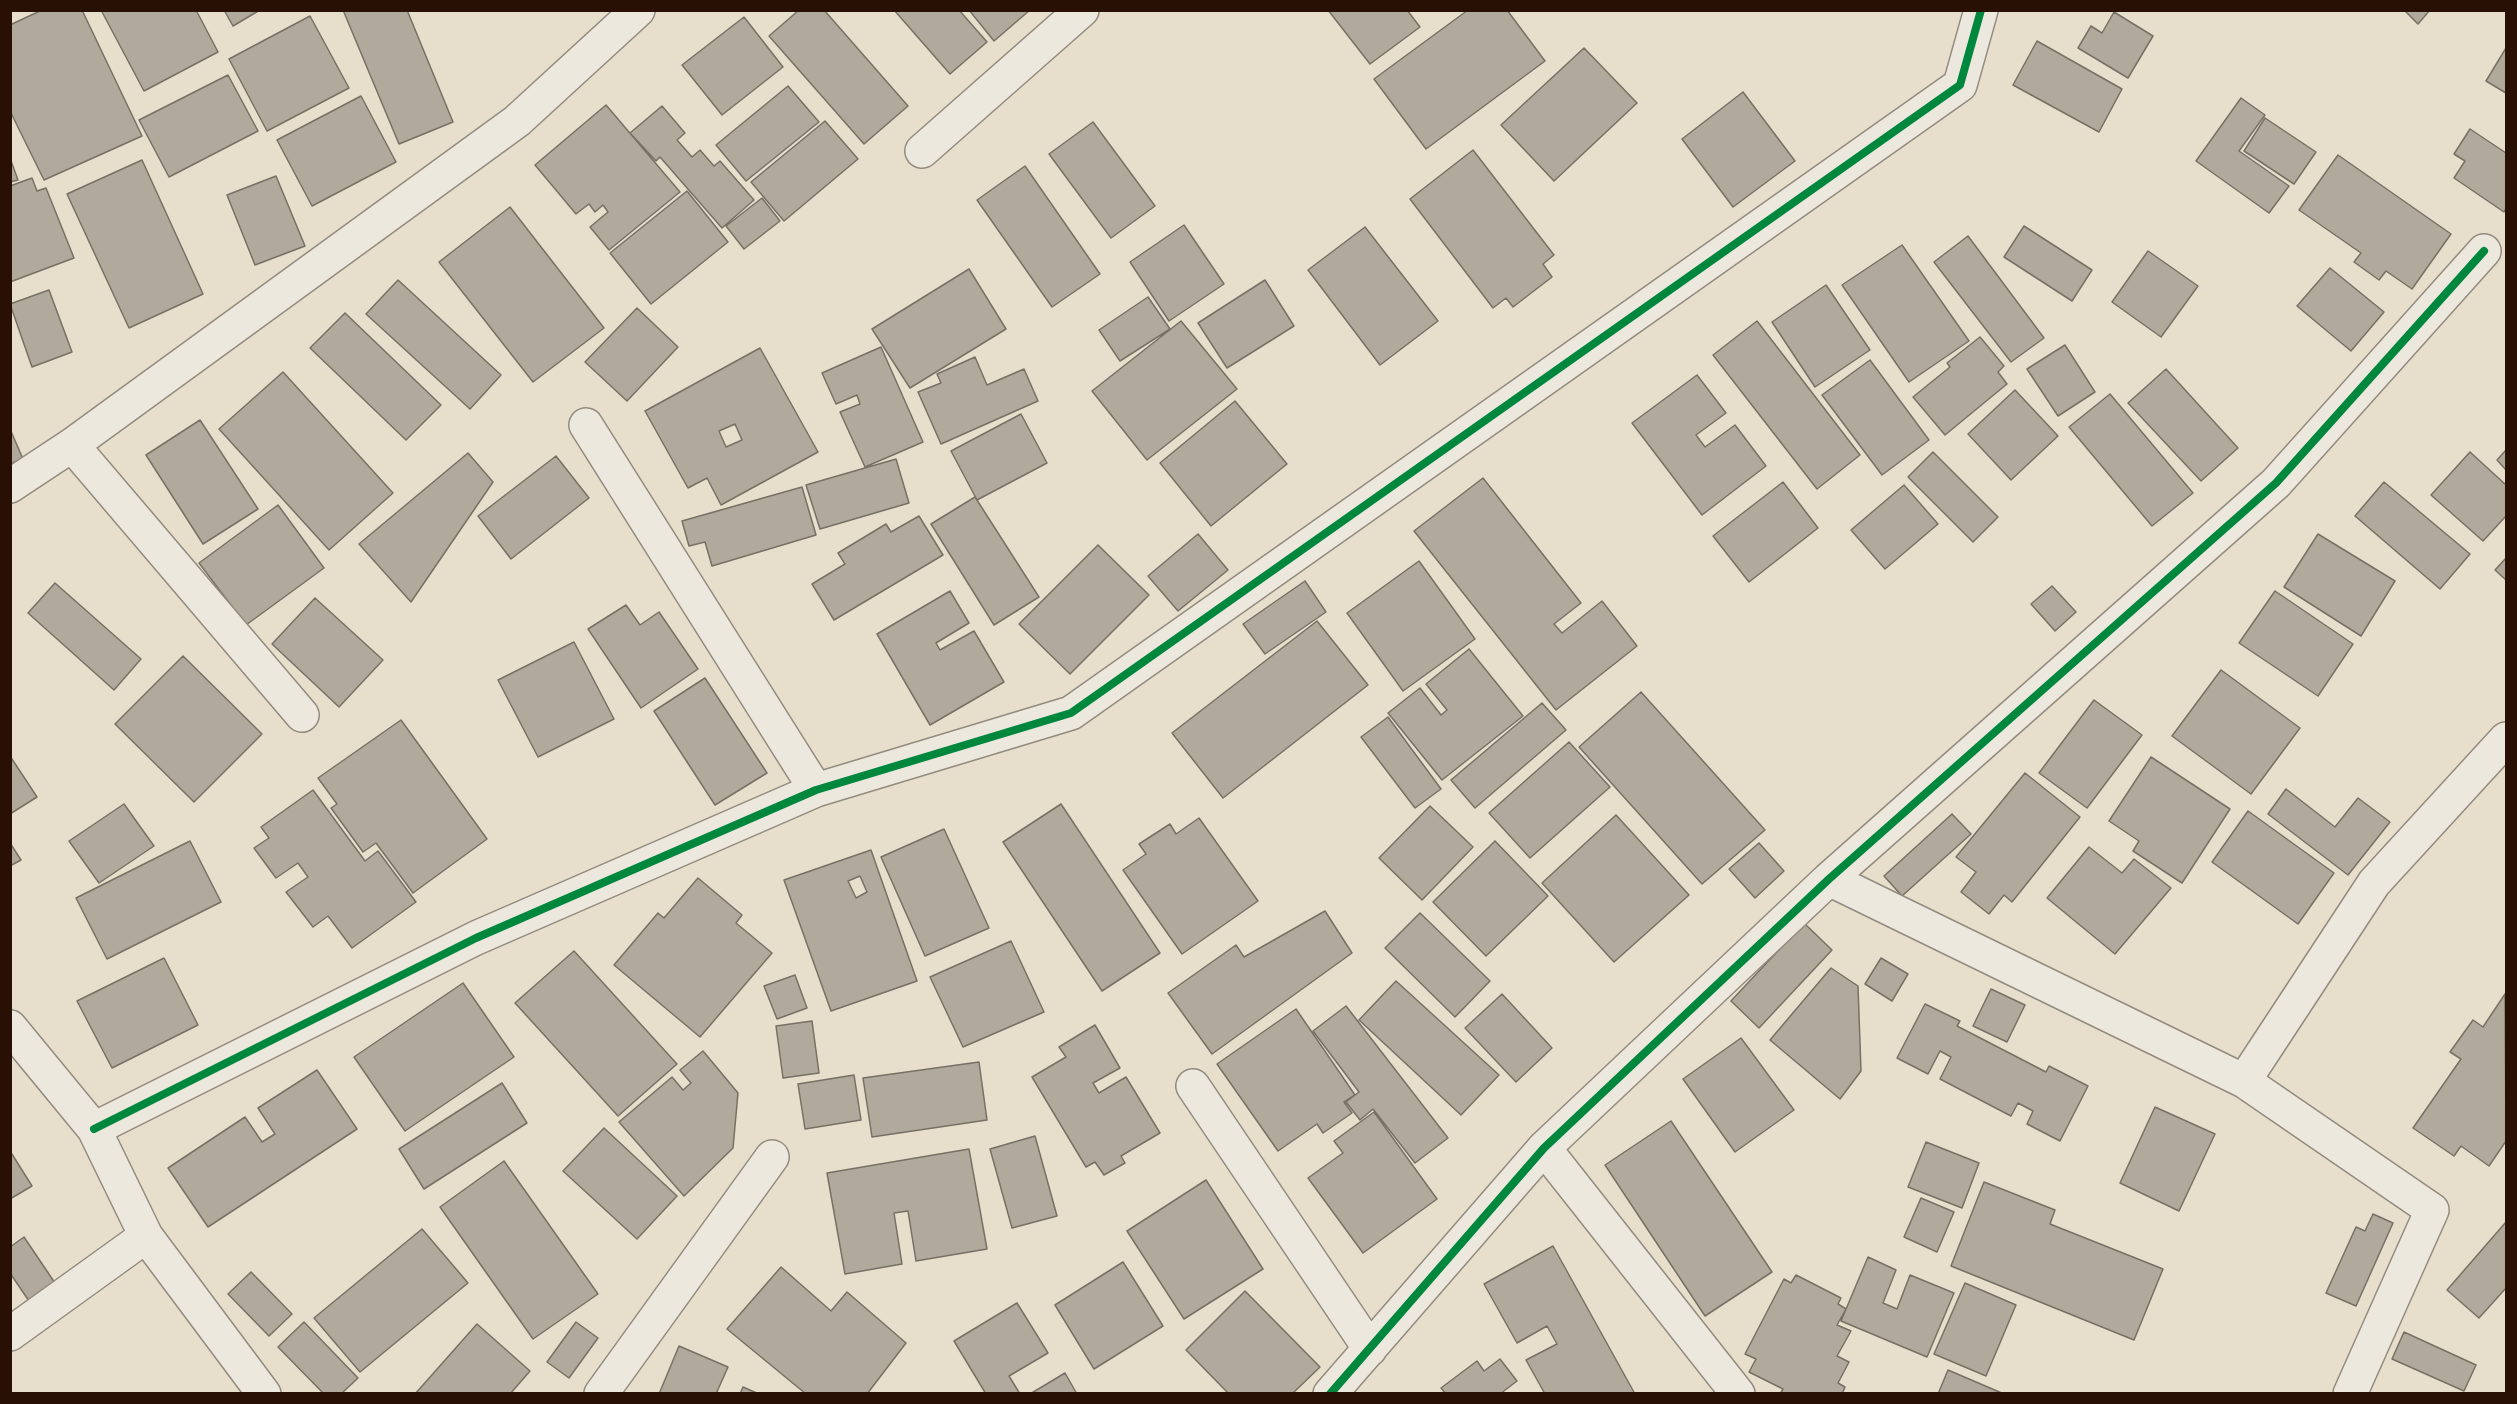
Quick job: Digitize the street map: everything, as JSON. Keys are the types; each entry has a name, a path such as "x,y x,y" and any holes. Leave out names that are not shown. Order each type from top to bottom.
{"street":[{"path":"10,486 72,445 517,121 638,10"},
{"path":"922,151 1082,10"},
{"path":"94,1129 476,938 816,790 1071,713 1959,85 1981,10"},
{"path":"1330,1394 1544,1148 1829,879 2276,483 2484,250"},
{"path":"586,425 816,790"},
{"path":"72,445 302,715"},
{"path":"2244,1081 2374,883 2506,739"},
{"path":"1829,879 2244,1081 2432,1210 2350,1394"},
{"path":"10,1027 94,1129 146,1236 264,1394"},
{"path":"1193,1086 1370,1349"},
{"path":"1544,1148 1738,1394"},
{"path":"602,1394 772,1157"},
{"path":"10,1334 146,1236"}],"building":[{"path":"42,10 82,10 142,136 44,180 10,111 10,25"},
{"path":"101,10 196,10 218,52 144,91"},
{"path":"224,10 260,10 233,26"},
{"path":"343,10 407,10 453,122 399,144"},
{"path":"799,10 824,10 908,106 864,144 769,36"},
{"path":"894,10 959,10 987,42 950,74"},
{"path":"969,10 1030,10 994,41"},
{"path":"1328,10 1407,10 1420,27 1370,64"},
{"path":"1468,10 1507,10 1545,61 1426,149 1374,79"},
{"path":"2404,10 2430,10 2418,24"},
{"path":"2114,12 2153,36 2128,78 2078,48 2091,26 2102,33"},
{"path":"310,16 349,88 267,131 229,59"},
{"path":"744,17 783,67 722,115 682,65"},
{"path":"2037,41 2122,89 2099,132 2013,85"},
{"path":"1584,48 1637,103 1554,181 1501,125"},
{"path":"2506,48 2506,93 2486,81"},
{"path":"228,75 258,131 169,177 139,120"},
{"path":"788,86 819,122 746,181 716,145"},
{"path":"1743,92 1795,161 1733,207 1682,139"},
{"path":"361,96 396,162 312,206 277,140"},
{"path":"2241,98 2265,115 2239,151 2289,186 2269,213 2196,161"},
{"path":"606,105 680,192 609,250 590,227 608,212 603,205 595,212 589,204 576,214 535,165"},
{"path":"662,106 685,133 677,140 692,157 700,150 714,166 720,161 754,200 722,228 660,157 656,161 630,133"},
{"path":"2265,118 2316,152 2294,184 2244,151"},
{"path":"825,121 858,159 784,221 751,182"},
{"path":"1093,122 1155,206 1111,238 1049,154"},
{"path":"2470,129 2506,153 2506,208 2504,212 2454,178 2465,161 2454,154"},
{"path":"1473,150 1554,255 1543,264 1552,277 1513,307 1506,298 1493,308 1410,199"},
{"path":"2338,155 2451,234 2412,289 2386,271 2379,280 2354,262 2361,253 2299,210"},
{"path":"10,158 18,180 10,182"},
{"path":"142,160 203,294 129,328 67,194"},
{"path":"1025,166 1100,274 1052,307 977,200"},
{"path":"276,176 305,246 255,265 227,195"},
{"path":"32,178 37,191 46,188 74,258 10,282 10,186"},
{"path":"687,191 728,242 651,304 610,253"},
{"path":"762,198 780,221 744,249 726,226"},
{"path":"510,207 604,328 533,382 439,262"},
{"path":"1184,225 1224,284 1169,321 1130,262"},
{"path":"2024,226 2092,270 2072,301 2004,257"},
{"path":"1365,227 1438,321 1380,365 1308,270"},
{"path":"1968,236 2044,338 2011,362 1934,262"},
{"path":"1902,245 1969,341 1909,382 1842,285"},
{"path":"2148,251 2198,286 2161,337 2112,302"},
{"path":"2330,268 2384,312 2351,351 2297,306"},
{"path":"969,269 1006,329 910,388 872,329"},
{"path":"398,280 501,375 470,409 366,314"},
{"path":"1265,280 1294,326 1227,368 1198,323"},
{"path":"1826,285 1870,350 1815,387 1772,322"},
{"path":"49,290 72,352 32,367 10,304"},
{"path":"1148,297 1170,329 1120,361 1099,330"},
{"path":"637,308 678,347 627,401 585,362"},
{"path":"345,313 441,405 406,440 310,348"},
{"path":"1181,321 1237,389 1147,460 1092,391"},
{"path":"1757,321 1860,455 1817,489 1713,355"},
{"path":"1980,337 2004,366 1998,372 2007,384 1945,435 1913,397 1950,367 1947,363"},
{"path":"2065,345 2095,392 2058,416 2027,369"},
{"path":"881,347 923,442 865,467 840,412 860,404 857,395 836,404 822,373"},
{"path":"760,348 818,452 721,505 707,478 688,488 645,411","holes":["735,424 742,440 726,447 719,431"]},
{"path":"975,357 987,385 1024,369 1038,401 941,444 918,392 941,383 937,374"},
{"path":"1870,360 1929,440 1882,475 1822,395"},
{"path":"2166,369 2238,448 2201,481 2128,403"},
{"path":"283,372 393,493 329,550 219,429"},
{"path":"1697,375 1726,413 1696,435 1705,447 1735,425 1766,466 1702,515 1632,423"},
{"path":"2015,390 2058,436 2011,480 1968,434"},
{"path":"2110,394 2193,493 2152,526 2069,427"},
{"path":"1235,401 1287,464 1211,526 1160,463"},
{"path":"1021,414 1047,463 977,500 951,451"},
{"path":"200,420 258,509 203,544 146,455"},
{"path":"10,429 23,459 10,464"},
{"path":"2506,450 2506,470 2497,460"},
{"path":"1933,452 1998,517 1973,542 1908,477"},
{"path":"2470,452 2506,485 2506,516 2483,541 2431,495"},
{"path":"468,453 493,482 411,602 359,544"},
{"path":"556,456 589,498 511,559 478,516"},
{"path":"896,459 909,503 820,529 806,485"},
{"path":"1483,478 1581,603 1554,624 1562,633 1602,601 1637,646 1556,710 1414,531"},
{"path":"1783,482 1818,528 1749,582 1713,536"},
{"path":"2384,482 2470,554 2440,589 2355,516"},
{"path":"1904,485 1938,524 1885,569 1851,530"},
{"path":"802,487 816,535 712,566 705,542 689,546 682,521"},
{"path":"975,497 1039,597 994,625 931,524"},
{"path":"278,505 324,568 246,625 199,563"},
{"path":"919,516 943,555 834,620 812,584 845,564 838,553 886,524 891,532"},
{"path":"1198,534 1228,570 1178,611 1148,576"},
{"path":"2318,534 2395,581 2361,636 2284,587"},
{"path":"1098,545 1149,595 1070,674 1019,624"},
{"path":"2506,558 2506,580 2495,570"},
{"path":"1419,561 1475,639 1403,691 1347,613"},
{"path":"1305,581 1326,612 1265,654 1243,624"},
{"path":"55,583 141,659 114,690 28,613"},
{"path":"2052,586 2076,612 2055,631 2031,604"},
{"path":"950,591 969,623 936,643 940,650 974,631 1004,682 930,725 877,634"},
{"path":"2275,591 2353,644 2318,696 2239,643"},
{"path":"315,598 383,660 339,707 272,644"},
{"path":"626,605 640,625 659,612 698,669 641,708 588,629"},
{"path":"1317,621 1368,685 1223,798 1172,733"},
{"path":"574,642 614,719 538,757 498,680"},
{"path":"1469,649 1523,716 1442,780 1388,713 1420,688 1441,715 1447,710 1426,684"},
{"path":"183,656 262,734 194,802 115,724"},
{"path":"2221,670 2300,728 2251,794 2172,736"},
{"path":"705,678 767,773 715,805 654,711"},
{"path":"1641,692 1765,830 1702,884 1579,747"},
{"path":"2094,700 2142,735 2087,808 2039,773"},
{"path":"1542,703 1566,730 1475,808 1451,780"},
{"path":"1388,717 1441,789 1415,808 1361,737"},
{"path":"401,720 487,839 413,893 376,843 363,852 331,808 337,804 318,778"},
{"path":"1569,742 1610,787 1530,858 1489,813"},
{"path":"10,756 37,797 10,814"},
{"path":"2151,757 2230,809 2182,883 2133,851 2139,841 2109,821"},
{"path":"2025,773 2080,817 2012,902 2004,895 1989,914 1961,892 1976,872 1956,857"},
{"path":"2286,789 2335,827 2358,798 2390,822 2348,875 2268,814"},
{"path":"313,790 365,861 378,851 416,902 352,948 328,916 313,927 286,892 308,877 298,863 276,878 254,848 269,838 261,827"},
{"path":"124,804 154,846 99,883 69,841"},
{"path":"1061,804 1160,953 1102,991 1003,842"},
{"path":"1430,806 1473,847 1422,900 1379,858"},
{"path":"2248,811 2334,873 2298,924 2212,862"},
{"path":"1952,814 1971,834 1902,896 1884,876"},
{"path":"1616,815 1689,895 1614,962 1542,883"},
{"path":"1199,818 1258,901 1182,954 1123,870 1146,854 1139,844 1170,824 1176,834"},
{"path":"944,829 989,928 925,956 881,857"},
{"path":"190,841 221,902 107,959 76,898"},
{"path":"1495,841 1548,896 1486,956 1433,902"},
{"path":"10,843 21,860 10,866"},
{"path":"1759,843 1784,871 1755,898 1729,869"},
{"path":"2089,847 2122,873 2134,859 2171,888 2115,954 2047,898"},
{"path":"871,850 917,981 831,1011 784,880","holes":["860,876 867,892 856,898 848,881"]},
{"path":"698,878 742,915 736,923 772,953 700,1037 614,965 658,913 664,918"},
{"path":"1325,911 1352,953 1212,1054 1168,993 1236,945 1244,957"},
{"path":"1420,913 1490,981 1455,1017 1385,948"},
{"path":"1804,923 1832,950 1759,1028 1731,1001"},
{"path":"1011,941 1044,1012 963,1047 930,977"},
{"path":"574,951 677,1064 618,1116 515,1003"},
{"path":"164,958 198,1025 112,1068 77,1001"},
{"path":"1881,958 1908,974 1892,1001 1865,984"},
{"path":"1831,968 1858,986 1861,1071 1840,1099 1770,1040"},
{"path":"795,975 807,1008 777,1019 764,986"},
{"path":"1396,981 1499,1075 1461,1115 1359,1020"},
{"path":"463,983 514,1057 405,1131 354,1057"},
{"path":"1991,989 2025,1005 2007,1042 1973,1026"},
{"path":"1502,994 1552,1048 1516,1082 1465,1028"},
{"path":"2505,994 2506,1141 2489,1166 2461,1146 2454,1156 2413,1128 2461,1059 2450,1052 2473,1020 2483,1027"},
{"path":"1925,1004 1960,1021 1957,1026 2046,1072 2049,1066 2088,1086 2060,1141 2027,1124 2033,1111 2018,1103 2011,1116 1940,1079 1951,1057 1940,1051 1928,1074 1897,1058"},
{"path":"1346,1006 1448,1138 1415,1163 1373,1109 1360,1120 1346,1102 1359,1092 1313,1031"},
{"path":"1296,1009 1355,1095 1344,1102 1352,1113 1323,1133 1317,1124 1278,1151 1217,1064"},
{"path":"812,1021 819,1073 783,1078 776,1026"},
{"path":"1095,1025 1120,1068 1093,1083 1099,1093 1126,1077 1160,1133 1121,1156 1125,1163 1104,1175 1095,1162 1086,1167 1032,1077 1066,1057 1059,1047"},
{"path":"1741,1038 1794,1110 1735,1152 1683,1079"},
{"path":"703,1051 738,1093 733,1148 684,1196 619,1122 672,1077 683,1090 691,1083 680,1070"},
{"path":"979,1062 987,1120 872,1137 863,1078"},
{"path":"317,1070 357,1129 208,1227 168,1168 245,1117 262,1142 275,1134 258,1108"},
{"path":"854,1075 861,1120 805,1129 798,1084"},
{"path":"502,1083 527,1123 424,1189 399,1149"},
{"path":"2155,1107 2215,1134 2179,1211 2120,1183"},
{"path":"1374,1112 1437,1199 1363,1253 1308,1178 1343,1153 1334,1141"},
{"path":"1671,1121 1772,1272 1705,1316 1605,1165"},
{"path":"604,1128 677,1196 637,1239 563,1171"},
{"path":"1035,1136 1057,1216 1012,1228 990,1149"},
{"path":"1926,1142 1979,1163 1962,1208 1908,1187"},
{"path":"969,1149 987,1249 916,1261 908,1211 894,1213 902,1264 845,1274 827,1173"},
{"path":"10,1151 32,1186 10,1199"},
{"path":"504,1161 598,1294 533,1339 440,1207"},
{"path":"1206,1180 1263,1269 1184,1319 1127,1231"},
{"path":"1984,1182 2055,1210 2050,1224 2163,1269 2134,1340 1951,1266"},
{"path":"1921,1198 1954,1212 1937,1252 1904,1237"},
{"path":"2373,1214 2393,1223 2356,1306 2326,1293 2356,1227 2365,1231"},
{"path":"2506,1222 2506,1288 2479,1318 2447,1290"},
{"path":"422,1229 468,1283 360,1372 314,1318"},
{"path":"24,1237 57,1286 31,1304 10,1273 10,1247"},
{"path":"1553,1246 1635,1394 1545,1394 1526,1360 1557,1344 1547,1326 1517,1343 1484,1284"},
{"path":"1868,1257 1896,1270 1883,1303 1897,1309 1910,1275 1954,1293 1927,1357 1841,1321"},
{"path":"1123,1262 1163,1326 1094,1369 1055,1305"},
{"path":"781,1267 831,1311 847,1292 906,1343 867,1394 806,1394 727,1329"},
{"path":"251,1272 292,1314 269,1336 228,1294"},
{"path":"1796,1275 1841,1298 1838,1304 1846,1309 1837,1325 1851,1331 1837,1356 1849,1362 1838,1383 1845,1387 1842,1394 1780,1394 1783,1389 1749,1372 1756,1359 1745,1354 1784,1279 1791,1283"},
{"path":"1965,1283 2016,1305 1986,1376 1934,1354"},
{"path":"1245,1291 1320,1367 1292,1394 1229,1394 1186,1350"},
{"path":"1017,1303 1048,1353 1009,1376 1020,1394 986,1394 954,1341"},
{"path":"304,1322 358,1378 341,1394 324,1394 278,1347"},
{"path":"576,1322 598,1338 569,1378 547,1362"},
{"path":"477,1324 530,1371 510,1394 415,1394"},
{"path":"2404,1332 2476,1365 2464,1391 2392,1359"},
{"path":"679,1346 728,1367 716,1394 659,1394"},
{"path":"1500,1359 1517,1381 1500,1394 1446,1394 1441,1388 1477,1361 1484,1371"},
{"path":"1948,1370 2004,1394 1938,1394"},
{"path":"1065,1373 1077,1394 1030,1394"},
{"path":"743,1387 759,1394 740,1394"}],"cycle path":[{"path":"94,1129 476,938 816,790 1071,713 1960,85 1981,10"},
{"path":"1330,1394 1544,1148 1829,879 2276,483 2484,251"}]}
